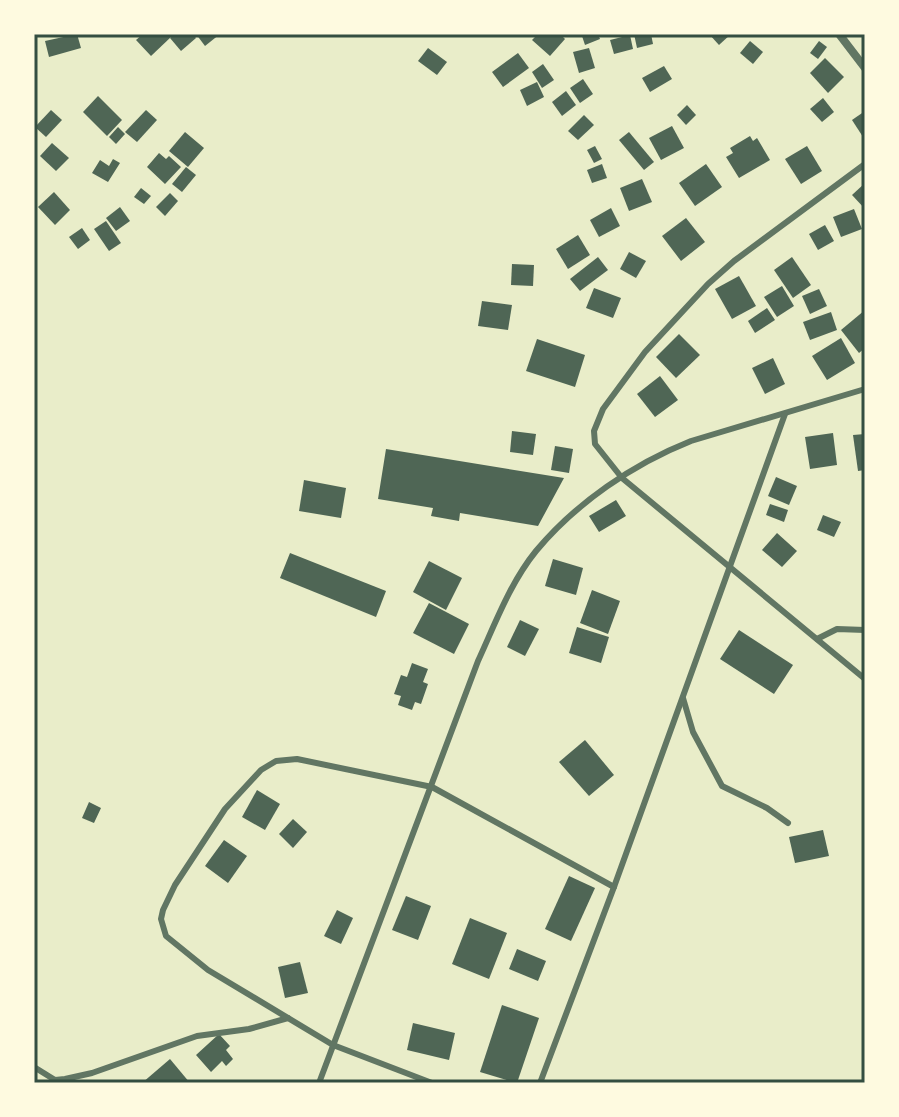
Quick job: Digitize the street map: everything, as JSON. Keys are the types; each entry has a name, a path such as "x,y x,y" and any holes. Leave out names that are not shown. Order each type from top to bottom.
{"street":[{"path":"839,34 865,68"},
{"path":"865,164 734,261 708,284 645,352 603,409 594,431 595,444 622,478 865,679"},
{"path":"319,1083 478,661 508,595 535,552 585,502 663,452 865,389"},
{"path":"540,1083 785,414"},
{"path":"817,639 837,629 865,630"},
{"path":"683,698 693,732 722,786 767,808 788,823"},
{"path":"432,1083 333,1045 208,970 166,936 161,919 175,885 225,809 261,770 276,761 297,759 432,787 614,887"},
{"path":"34,1067 55,1080 65,1079 92,1073 197,1036 249,1029 288,1018"}],"building":[{"path":"77,34 81,48 49,57 45,41"},
{"path":"143,34 168,34 171,37 151,56 136,40"},
{"path":"175,34 193,34 196,38 181,51 170,38"},
{"path":"196,34 220,34 205,46"},
{"path":"538,34 560,34 565,39 550,56 532,40"},
{"path":"598,34 600,39 585,45 582,36"},
{"path":"634,34 651,34 653,44 637,48"},
{"path":"709,34 731,34 719,45"},
{"path":"630,35 633,49 614,54 610,40"},
{"path":"750,41 763,52 753,64 740,53"},
{"path":"819,41 827,47 818,59 810,53"},
{"path":"428,48 447,62 437,75 418,61"},
{"path":"589,48 595,68 579,73 573,52"},
{"path":"518,53 529,68 503,87 492,72"},
{"path":"825,58 844,77 828,93 810,73"},
{"path":"543,64 554,80 542,88 532,72"},
{"path":"664,66 672,79 650,92 642,78"},
{"path":"583,79 593,94 580,103 570,88"},
{"path":"537,82 544,97 527,106 520,90"},
{"path":"566,91 576,105 562,116 552,102"},
{"path":"98,96 122,120 107,136 83,112"},
{"path":"823,98 834,112 822,122 810,109"},
{"path":"687,105 696,115 686,125 677,115"},
{"path":"51,110 62,120 46,137 35,127"},
{"path":"146,110 157,120 137,142 125,132"},
{"path":"865,111 865,136 863,137 852,120"},
{"path":"584,115 594,125 578,140 568,131"},
{"path":"672,126 684,148 661,160 649,138"},
{"path":"118,127 125,134 116,144 109,137"},
{"path":"185,132 204,148 188,167 169,151"},
{"path":"629,132 654,162 644,170 619,140"},
{"path":"750,136 753,141 757,138 770,160 739,178 726,157 733,153 730,148"},
{"path":"52,143 69,158 56,171 40,156"},
{"path":"595,146 602,159 594,163 587,150"},
{"path":"807,146 822,171 801,184 785,159"},
{"path":"159,153 166,159 169,156 181,167 165,184 147,167"},
{"path":"113,159 120,163 108,182 92,173 100,160 109,166"},
{"path":"602,164 607,178 592,183 587,170"},
{"path":"706,164 722,187 695,206 679,183"},
{"path":"186,167 196,175 182,192 172,184"},
{"path":"642,179 652,202 629,211 620,188"},
{"path":"865,183 865,209 852,195"},
{"path":"141,188 151,196 144,204 134,197"},
{"path":"54,192 70,210 55,225 38,207"},
{"path":"170,193 178,201 165,216 156,207"},
{"path":"120,207 130,221 116,231 106,218"},
{"path":"611,208 620,226 599,237 590,220"},
{"path":"854,209 862,229 841,237 833,217"},
{"path":"686,218 705,242 681,261 662,236"},
{"path":"106,221 121,243 109,251 94,229"},
{"path":"825,225 834,241 818,250 809,234"},
{"path":"82,228 90,240 78,249 69,237"},
{"path":"578,235 590,255 568,269 556,249"},
{"path":"629,252 646,261 636,278 620,269"},
{"path":"598,257 608,270 580,291 570,279"},
{"path":"792,257 811,285 793,298 774,270"},
{"path":"512,264 534,265 533,286 511,285"},
{"path":"739,276 756,306 732,319 715,289"},
{"path":"782,286 794,306 777,317 764,297"},
{"path":"594,288 621,298 613,318 586,308"},
{"path":"819,289 827,306 810,314 802,296"},
{"path":"482,301 512,305 508,330 478,326"},
{"path":"767,308 775,320 755,333 748,321"},
{"path":"865,310 865,348 859,353 841,330"},
{"path":"831,312 837,330 810,340 803,322"},
{"path":"679,334 700,355 676,378 656,357"},
{"path":"841,338 855,363 827,380 812,356"},
{"path":"537,339 585,355 575,387 526,371"},
{"path":"773,358 785,384 765,394 752,368"},
{"path":"660,376 678,400 655,417 637,394"},
{"path":"512,431 536,434 533,455 510,452"},
{"path":"833,433 837,465 810,469 805,437"},
{"path":"865,434 865,470 858,471 853,435"},
{"path":"555,446 573,449 569,473 551,470"},
{"path":"386,449 564,478 538,526 460,513 459,521 431,516 433,508 378,499"},
{"path":"776,477 797,486 789,505 768,496"},
{"path":"304,480 346,488 341,518 299,511"},
{"path":"616,500 626,516 599,532 589,516"},
{"path":"770,504 788,510 784,522 766,515"},
{"path":"823,515 841,522 834,537 817,530"},
{"path":"777,533 797,551 782,567 762,550"},
{"path":"290,553 386,591 376,617 280,578"},
{"path":"553,559 583,568 576,595 545,586"},
{"path":"429,561 462,578 446,610 413,592"},
{"path":"592,590 620,601 608,634 580,623"},
{"path":"429,603 469,624 454,654 413,633"},
{"path":"520,620 539,629 525,656 507,647"},
{"path":"577,627 609,637 601,663 569,653"},
{"path":"739,630 793,665 774,694 720,659"},
{"path":"412,663 428,669 423,682 428,684 421,704 415,702 412,710 398,705 401,696 394,694 401,675 407,677"},
{"path":"585,740 614,775 589,796 559,762"},
{"path":"257,790 280,804 265,830 242,817"},
{"path":"89,802 101,808 94,823 82,818"},
{"path":"293,819 307,832 293,848 279,834"},
{"path":"823,830 829,856 795,863 789,837"},
{"path":"224,840 247,856 228,883 205,866"},
{"path":"569,876 595,888 571,941 545,929"},
{"path":"406,896 431,906 418,940 392,930"},
{"path":"337,910 353,918 341,944 324,936"},
{"path":"470,918 507,933 489,979 452,964"},
{"path":"517,949 546,961 538,981 509,969"},
{"path":"300,962 308,993 285,998 278,967"},
{"path":"502,1005 539,1018 517,1083 480,1072"},
{"path":"413,1023 455,1033 449,1060 407,1050"},
{"path":"219,1034 230,1046 226,1050 233,1059 226,1066 222,1061 211,1072 196,1055"},
{"path":"170,1059 190,1083 142,1083"}]}
